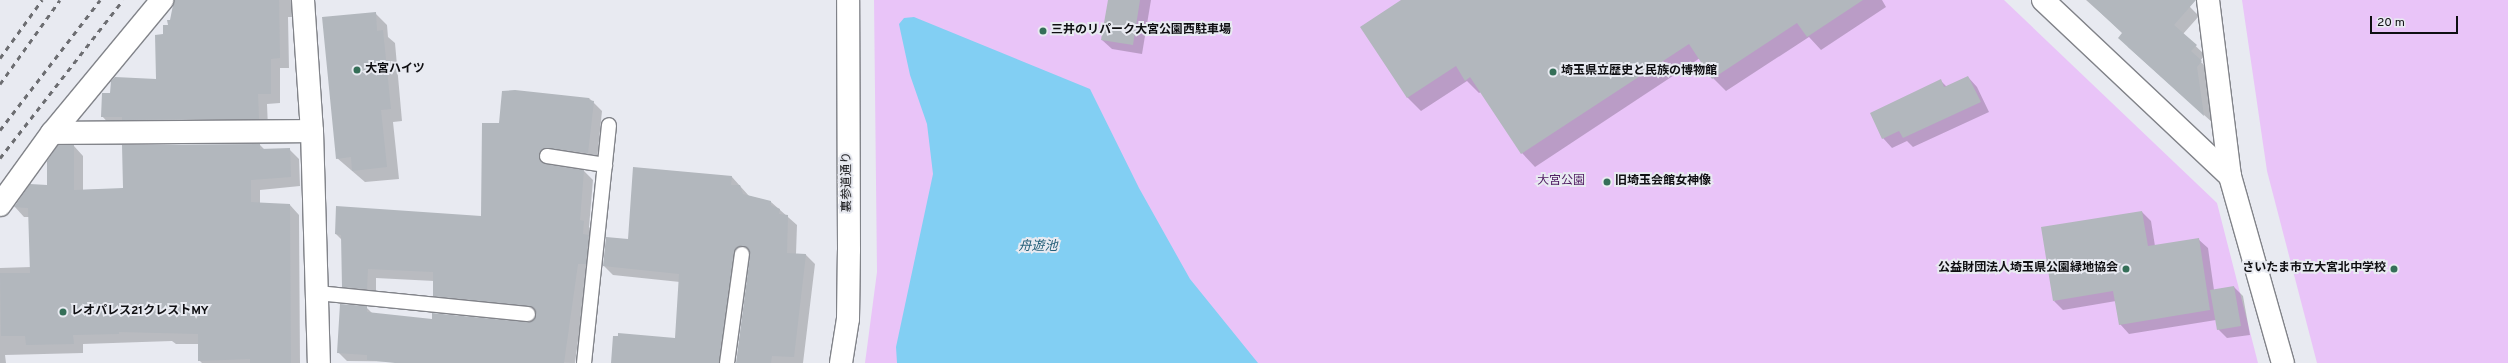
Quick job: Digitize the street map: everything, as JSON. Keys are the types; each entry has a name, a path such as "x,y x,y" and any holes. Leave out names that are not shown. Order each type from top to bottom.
{"street":[{"path":"0,205 52,133 162,0"},
{"path":"303,0 312,131 319,363"},
{"name":"裏参道通り","path":"841,363 848,319 848,0"},
{"path":"2043,0 2230,176"},
{"path":"2208,0 2230,176 2283,363"},
{"path":"52,133 312,131"}],"lane":[{"path":"584,363 609,125"},
{"path":"547,156 605,165"},
{"path":"727,363 742,254"},
{"path":"317,293 528,314"}],"green space":[{"name":"大宮公園","path":"874,0 2004,0 2217,203 2258,363 865,363 877,272"},
{"name":"さいたま市立大宮北中学校","path":"2242,0 2508,0 2508,363 2317,363 2267,171"}],"water":[{"name":"舟遊池","path":"914,17 1090,89 1139,188 1190,279 1258,363 897,363 896,347 933,174 927,124 910,75 899,24 904,18"}],"building":[{"path":"174,0 279,0 280,58 271,59 271,94 258,94 259,119 122,120 122,117 101,117 102,93 110,93 111,81 115,77 156,79 155,35 163,34 163,25 168,25 167,20 170,20"},
{"path":"1108,0 1140,0 1133,45 1101,40"},
{"name":"埼玉県立歴史と民族の博物館","path":"1401,0 1863,0 1807,37 1797,23 1712,79 1689,44 1521,154 1470,77 1465,81 1456,66 1407,98 1360,27"},
{"path":"2087,0 2196,0 2174,25 2197,45 2191,51 2202,61 2197,67 2204,116 2118,38 2122,33"},
{"name":"大宮ハイツ","path":"376,12 377,31 383,30 391,109 381,110 387,167 352,171 351,157 336,159 322,17"},
{"path":"1968,76 1981,102 1903,138 1899,131 1882,139 1870,113 1941,79 1944,87"},
{"path":"515,90 589,98 589,100 594,101 588,153 548,148 541,150 539,155 541,162 545,164 584,170 580,220 584,221 583,234 589,235 586,264 578,264 564,363 395,363 367,360 367,355 337,353 340,304 367,306 367,312 432,319 432,313 527,322 535,319 536,310 529,306 433,296 433,272 368,269 367,289 342,287 341,235 335,234 336,206 481,216 482,123 499,123 502,91"},
{"path":"260,144 260,149 290,148 291,177 251,180 251,202 290,204 291,363 250,363 250,359 198,361 198,334 119,332 119,334 73,335 74,344 26,345 25,336 1,336 0,273 30,273 28,208 14,207 30,184 47,185 47,161 58,145 74,145 74,190 123,188 122,145"},
{"path":"633,167 732,176 731,185 740,185 743,194 771,201 771,205 780,209 779,214 788,215 787,253 806,254 794,357 772,356 771,363 736,363 750,255 747,248 743,246 736,249 734,253 719,363 611,363 613,336 618,336 618,333 675,338 679,274 603,266 606,237 628,239"},
{"name":"公益財団法人埼玉県公園緑地協会","path":"2142,211 2148,246 2199,238 2210,310 2119,325 2113,291 2053,301 2041,227"},
{"path":"2234,286 2241,326 2217,330 2210,290"}],"railway":[{"path":"0,58 42,0"},
{"path":"0,84 60,0"},
{"path":"0,130 100,0"},
{"path":"0,158 123,0"}],"place":[{"name":"三井のリパーク大宮公園西駐車場","path":"1043,31"},
{"name":"大宮ハイツ","path":"357,70"},
{"name":"埼玉県立歴史と民族の博物館","path":"1553,72"},
{"name":"旧埼玉会館女神像","path":"1607,182"},
{"name":"公益財団法人埼玉県公園緑地協会","path":"2126,269"},
{"name":"さいたま市立大宮北中学校","path":"2394,269"},
{"name":"レオパレス21クレストMY","path":"63,312"}]}
